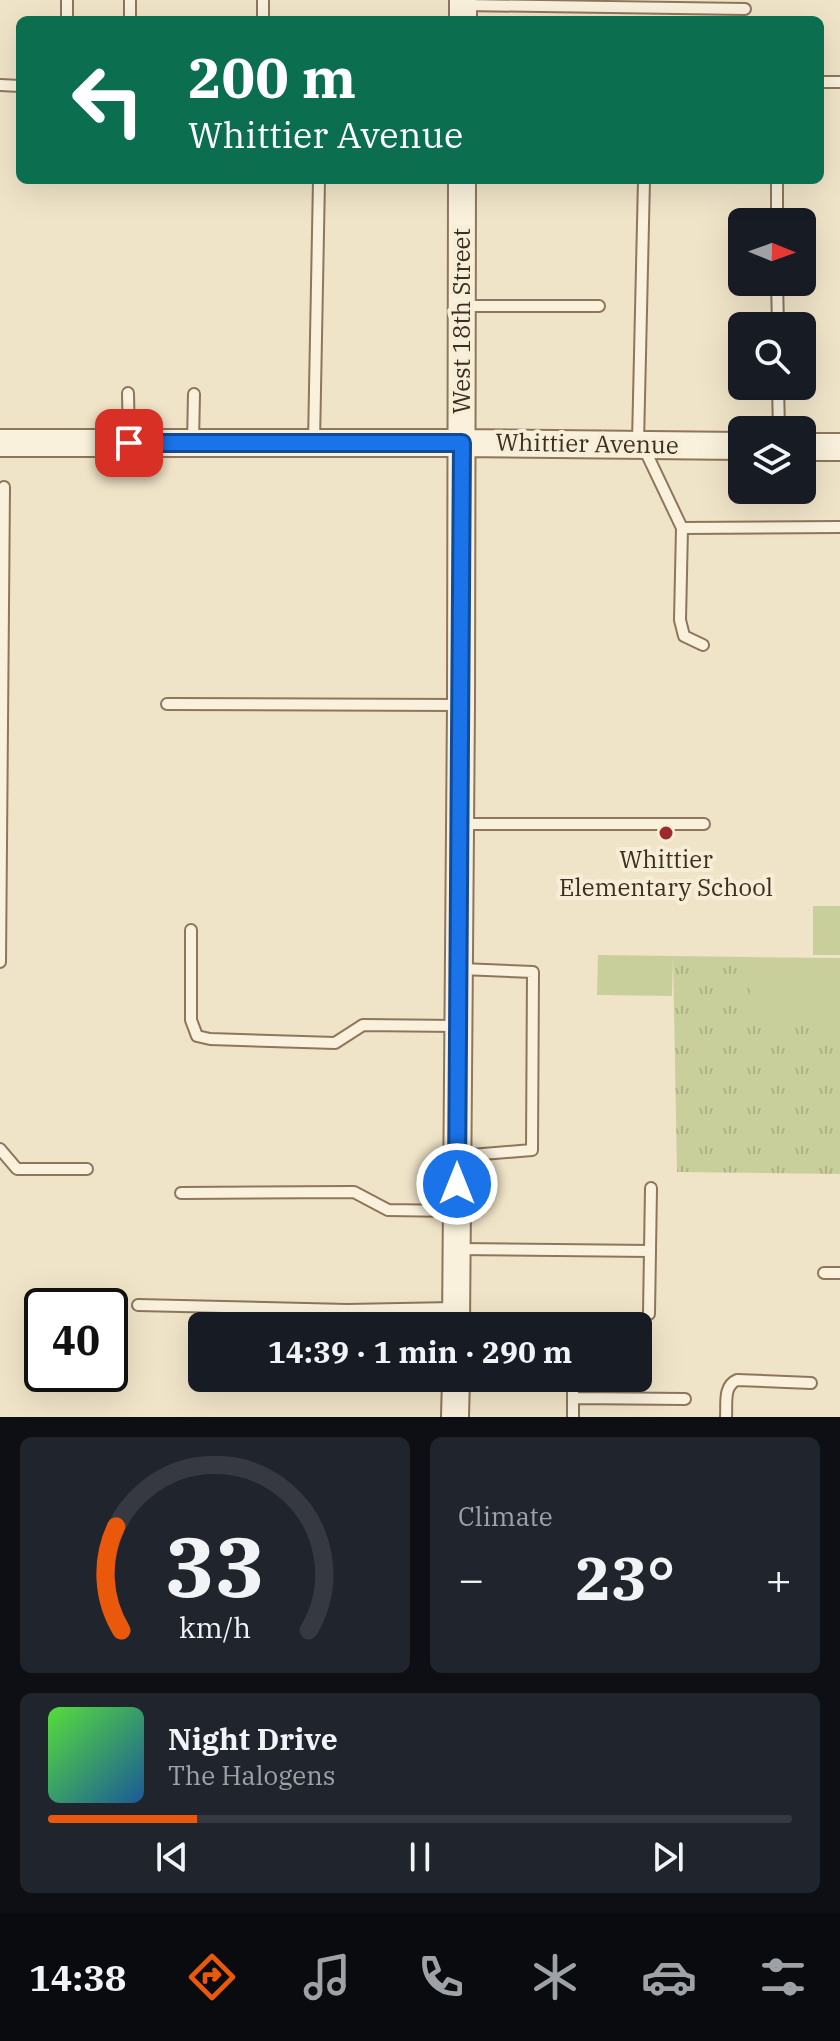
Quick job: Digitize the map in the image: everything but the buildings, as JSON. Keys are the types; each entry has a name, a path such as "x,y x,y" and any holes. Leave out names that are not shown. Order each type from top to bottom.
{"street":[{"name":"West 18th Street","path":"456,1312 462,184"},
{"name":"Whittier Avenue","path":"0,443 728,446"},
{"path":"816,447 840,447"},
{"path":"455,1417 456,1392"}],"lane":[{"path":"463,8 745,9"},
{"path":"314,443 319,184"},
{"path":"644,184 640,444 682,528 680,620 684,636 703,645"},
{"path":"777,184 777,208"},
{"path":"462,306 599,306"},
{"path":"128,393 129,443"},
{"path":"193,444 194,394"},
{"path":"0,962 4,487"},
{"path":"682,528 840,527"},
{"path":"167,704 461,705"},
{"path":"460,823 567,826 704,824"},
{"path":"191,930 191,1020 197,1036 335,1043 363,1025 458,1026"},
{"path":"457,1157 532,1150 533,972 458,969"},
{"path":"0,1149 17,1169 87,1169"},
{"path":"649,1312 651,1188"},
{"path":"181,1193 354,1192 388,1210 457,1211"},
{"path":"456,1249 650,1251"},
{"path":"824,1273 840,1273"},
{"path":"138,1305 378,1312"},
{"path":"726,1417 727,1390 737,1380 811,1383"},
{"path":"573,1392 573,1417"},
{"path":"573,1398 685,1399"}],"green space":[{"path":"813,906 840,906 840,955 813,955"},
{"path":"598,955 673,956 672,996 597,995"},
{"path":"673,956 750,957 750,1015 840,1015 840,1174 677,1172"},
{"path":"750,957 840,958 840,1015 750,1015"}],"place":[{"name":"Whittier Elementary School","path":"666,833"}],"route":[{"path":"129,443 462,443 457,1184"}]}
